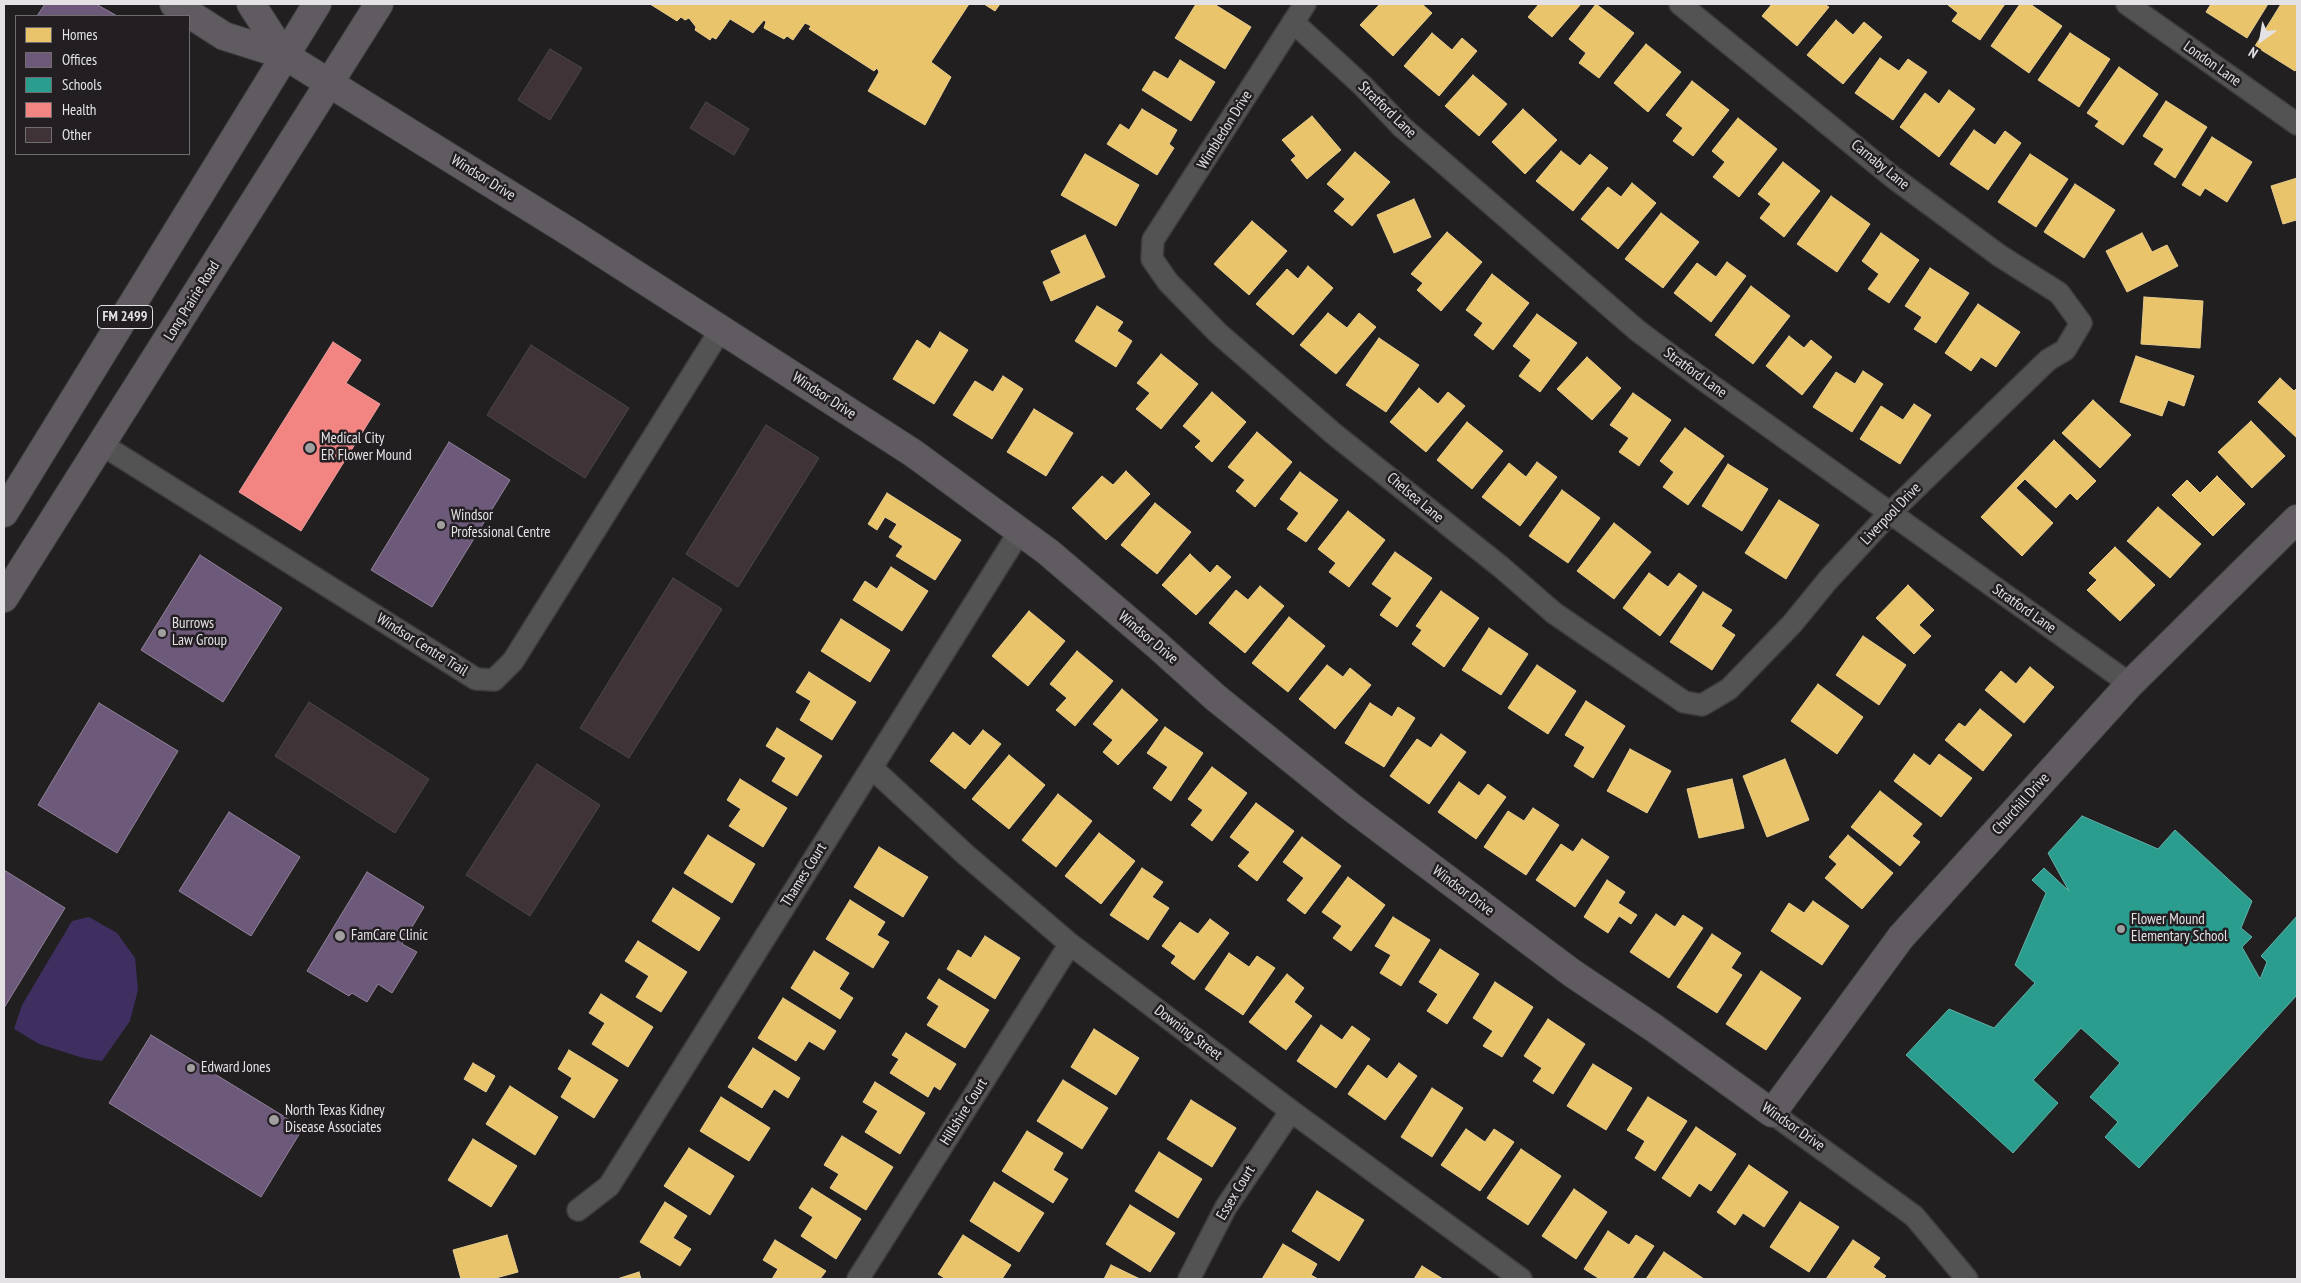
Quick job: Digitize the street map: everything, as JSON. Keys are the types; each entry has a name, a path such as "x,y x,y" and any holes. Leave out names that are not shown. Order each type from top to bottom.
{"main road":[{"name":"FM 2499","path":"4,513 317,4"},
{"name":"Long Prairie Road","path":"4,598 379,4"}],"street":[{"path":"174,4 224,36 284,56"},
{"path":"251,4 284,56"},
{"name":"Wimbledon Drive","path":"1152,259 1154,240 1305,4"},
{"name":"Carnaby Lane","path":"1680,4 1894,178 2000,256 2059,293 2081,323"},
{"name":"London Lane","path":"2128,4 2297,124"},
{"name":"Stratford Lane","path":"1293,22 1363,86 1402,127 1638,331 2130,684"},
{"name":"Windsor Drive","path":"284,56 571,233 913,453 1020,531 1158,645 1216,698 1351,807 1572,973 1654,1028 1914,1216 1967,1279"},
{"name":"Chelsea Lane","path":"1152,259 1168,282 1218,333 1334,434 1501,566 1554,612 1684,702 1702,705"},
{"name":"Liverpool Drive","path":"1702,705 1729,689 1792,624 1828,580 1890,513 2048,360 2065,350 2081,323"},
{"name":"Windsor Centre Trail","path":"101,444 476,679 494,680 513,661 721,329"},
{"name":"Churchill Drive","path":"1772,1113 1901,937 2130,684 2297,519"},
{"name":"Thames Court","path":"578,1210 609,1186 1020,531"},
{"name":"Downing Street","path":"872,768 966,855 1070,944 1291,1111 1521,1279"},
{"name":"Hillshire Court","path":"858,1279 1070,944"},
{"name":"Essex Court","path":"1189,1279 1226,1207 1291,1111"}],"shaded area":[{"path":"89,917 117,933 135,958 138,990 130,1021 102,1061 83,1058 39,1044 14,1029 22,1005 72,921"}],"building: Homes":[{"path":"650,4 969,4 931,62 951,77 925,125 868,91 879,72 877,68 874,71 809,29 811,26 805,23 793,40 787,36 784,39 764,28 766,22 764,20 753,33 730,19 716,39 712,37 710,40 695,30 696,27 689,18 685,20 681,17 677,21"},
{"path":"984,4 1000,4 995,11"},
{"path":"1196,4 1214,4 1251,27 1225,69 1175,38"},
{"path":"1380,4 1422,4 1432,13 1393,56 1360,25"},
{"path":"1539,4 1581,4 1552,37 1528,17"},
{"path":"1596,4 1634,33 1599,78 1579,63 1586,53 1569,39"},
{"path":"1772,4 1824,4 1829,7 1797,46 1762,16"},
{"path":"1949,4 2005,4 1980,40 1952,21 1958,13"},
{"path":"2020,4 2030,4 2062,26 2029,73 1991,46"},
{"path":"2211,4 2268,4 2247,38 2206,12"},
{"path":"2281,4 2297,4 2297,68 2295,71 2255,46"},
{"path":"1836,20 1853,35 1864,22 1882,37 1843,84 1807,55"},
{"path":"1432,33 1452,50 1462,38 1477,51 1439,96 1404,66"},
{"path":"2070,33 2110,59 2079,107 2038,80"},
{"path":"1646,44 1681,72 1648,112 1614,83"},
{"path":"1880,58 1899,71 1908,59 1927,72 1893,120 1855,93"},
{"path":"1180,60 1215,82 1191,121 1142,90 1154,71 1168,79"},
{"path":"2119,67 2158,94 2123,145 2095,126 2099,121 2087,113"},
{"path":"1473,75 1507,104 1479,136 1445,106"},
{"path":"1692,81 1729,110 1693,156 1673,141 1683,128 1666,115"},
{"path":"1949,90 1975,109 1939,157 1900,127 1925,93 1939,104"},
{"path":"2166,101 2207,127 2175,178 2154,164 2164,149 2143,136"},
{"path":"1142,109 1177,130 1169,144 1174,148 1157,175 1107,144 1120,124 1129,130"},
{"path":"1523,109 1557,140 1525,174 1492,142"},
{"path":"1312,116 1341,150 1307,179 1291,160 1296,156 1282,140"},
{"path":"1738,118 1777,149 1739,197 1713,177 1725,162 1712,151"},
{"path":"1974,130 1995,145 2005,131 2021,143 1988,190 1950,164"},
{"path":"2212,137 2252,162 2227,202 2205,188 2200,196 2182,185"},
{"path":"1561,151 1580,166 1590,154 1608,168 1573,211 1536,181"},
{"path":"1355,152 1390,182 1352,226 1334,211 1345,199 1327,184"},
{"path":"1085,154 1139,185 1116,226 1061,195"},
{"path":"2030,154 2068,179 2036,227 1998,202"},
{"path":"1783,162 1820,191 1784,237 1760,218 1771,204 1758,194"},
{"path":"2297,178 2297,224 2296,220 2283,224 2271,186"},
{"path":"1632,183 1656,203 1618,249 1581,219 1608,187 1621,197"},
{"path":"2075,184 2115,210 2084,258 2044,232"},
{"path":"1831,196 1870,224 1837,272 1797,244"},
{"path":"1414,199 1431,237 1394,253 1377,215"},
{"path":"1661,213 1699,242 1663,288 1625,259"},
{"path":"1252,221 1287,251 1249,295 1214,264"},
{"path":"1447,232 1482,262 1441,311 1417,290 1423,283 1411,274"},
{"path":"1881,233 1919,260 1889,303 1868,289 1879,274 1862,261"},
{"path":"2142,233 2152,252 2167,245 2178,266 2127,292 2106,251"},
{"path":"1085,235 1105,277 1051,301 1043,282 1061,273 1051,251"},
{"path":"1727,262 1746,276 1711,322 1674,293 1697,263 1716,277"},
{"path":"1308,266 1333,288 1293,335 1256,304 1287,269 1298,279"},
{"path":"1930,268 1969,293 1936,343 1914,329 1922,317 1905,306"},
{"path":"1492,274 1529,303 1493,350 1474,335 1483,323 1466,310"},
{"path":"1751,286 1790,316 1753,364 1715,335"},
{"path":"2144,297 2203,301 2200,348 2141,344"},
{"path":"1978,304 2020,332 1996,367 1981,357 1971,371 1945,353"},
{"path":"1097,306 1123,322 1117,331 1132,341 1116,367 1075,341"},
{"path":"1328,313 1347,328 1359,313 1376,327 1336,374 1300,345"},
{"path":"1537,314 1577,343 1540,392 1519,376 1531,360 1513,346"},
{"path":"940,332 968,350 934,404 893,379 917,340 930,349"},
{"path":"1789,336 1804,348 1811,340 1832,357 1802,395 1766,366"},
{"path":"1379,338 1419,365 1386,412 1346,385"},
{"path":"1161,354 1198,384 1161,429 1136,409 1150,393 1137,383"},
{"path":"2136,356 2194,376 2184,406 2168,400 2162,416 2120,402"},
{"path":"1587,357 1621,388 1592,420 1557,389"},
{"path":"1863,371 1883,384 1852,432 1813,407 1836,372 1855,384"},
{"path":"1003,376 1023,389 992,439 953,415 975,381 993,392"},
{"path":"2280,378 2294,391 2297,388 2297,438 2258,402"},
{"path":"1419,388 1438,404 1448,392 1465,406 1426,452 1390,422"},
{"path":"1212,392 1246,422 1212,462 1195,447 1201,441 1183,426"},
{"path":"1633,393 1671,420 1639,466 1619,452 1629,438 1610,425"},
{"path":"2093,400 2131,435 2100,468 2062,433"},
{"path":"1914,404 1931,415 1900,464 1860,439 1881,406 1903,420"},
{"path":"1034,409 1073,433 1046,476 1007,452"},
{"path":"2251,421 2285,456 2252,488 2218,452"},
{"path":"1467,422 1503,451 1472,489 1437,460"},
{"path":"1685,428 1724,456 1688,505 1663,487 1674,472 1660,461"},
{"path":"1257,432 1292,462 1255,507 1236,491 1245,480 1228,467"},
{"path":"2054,440 2096,481 2077,500 2070,493 2056,508 2025,479 2016,488 2053,523 2022,556 1981,517"},
{"path":"1537,462 1557,477 1520,526 1482,497 1509,463 1526,477"},
{"path":"1728,464 1768,489 1742,531 1702,506"},
{"path":"1126,471 1150,494 1106,540 1072,508 1102,476 1113,485"},
{"path":"1300,472 1338,500 1306,542 1287,529 1299,513 1280,499"},
{"path":"2217,476 2245,504 2213,536 2172,495 2187,480 2200,493"},
{"path":"1562,490 1600,518 1568,563 1529,536"},
{"path":"887,493 961,540 935,580 896,556 903,546 889,537 897,524 885,517 877,530 868,524"},
{"path":"1779,500 1819,525 1786,579 1745,553"},
{"path":"1155,503 1191,532 1157,574 1121,545"},
{"path":"2158,507 2201,544 2170,578 2127,541"},
{"path":"1348,511 1385,540 1349,587 1329,572 1336,563 1318,549"},
{"path":"1614,523 1651,552 1614,599 1577,571"},
{"path":"2115,547 2155,585 2120,621 2087,590 2097,580 2089,573"},
{"path":"1395,552 1432,578 1397,627 1380,615 1392,598 1372,584"},
{"path":"1190,554 1210,573 1217,565 1231,577 1196,615 1162,585"},
{"path":"891,567 928,591 902,631 853,600 865,581 877,589"},
{"path":"1649,573 1668,587 1679,573 1697,586 1660,636 1623,608"},
{"path":"1908,585 1934,610 1919,625 1931,636 1914,654 1876,618"},
{"path":"1260,586 1284,606 1245,653 1209,623 1236,590 1248,600"},
{"path":"1441,591 1479,618 1444,667 1412,644 1422,630 1416,626"},
{"path":"1703,592 1732,610 1721,626 1735,635 1712,670 1670,642"},
{"path":"1029,611 1065,641 1028,686 992,656"},
{"path":"1289,617 1325,646 1288,692 1252,663"},
{"path":"841,619 890,650 870,682 821,651"},
{"path":"1489,628 1528,654 1501,695 1462,670"},
{"path":"1863,636 1906,665 1879,705 1836,675"},
{"path":"1077,651 1113,681 1075,726 1056,710 1067,698 1050,684"},
{"path":"1327,665 1343,677 1350,668 1371,685 1335,729 1299,699"},
{"path":"1537,665 1576,691 1548,734 1508,708"},
{"path":"2030,667 2054,687 2024,723 1985,690 2001,671 2016,684"},
{"path":"809,672 856,702 832,740 800,720 811,701 796,692"},
{"path":"1818,684 1863,717 1837,754 1791,721"},
{"path":"1122,689 1158,720 1118,765 1103,752 1113,740 1093,724"},
{"path":"1586,701 1625,726 1593,778 1574,766 1585,747 1565,735"},
{"path":"1370,703 1392,717 1398,707 1415,718 1384,767 1345,743"},
{"path":"1980,709 2012,735 1983,771 1945,740 1959,723 1965,727"},
{"path":"1165,727 1203,753 1171,801 1153,788 1168,767 1147,753"},
{"path":"777,728 822,756 797,796 772,781 786,758 766,746"},
{"path":"983,730 1001,744 965,789 930,761 953,732 970,746"},
{"path":"1441,734 1466,752 1429,804 1390,776 1417,739 1431,748"},
{"path":"1630,749 1671,771 1647,813 1607,791"},
{"path":"1914,754 1930,766 1939,754 1972,778 1941,817 1894,781"},
{"path":"1009,755 1045,785 1009,829 972,799"},
{"path":"1785,759 1809,820 1767,837 1743,776"},
{"path":"1212,767 1247,793 1212,841 1191,825 1203,810 1188,799"},
{"path":"740,779 787,808 763,847 729,826 741,809 727,800"},
{"path":"1732,779 1744,828 1699,838 1687,789"},
{"path":"1459,782 1479,796 1488,784 1506,797 1476,839 1438,812"},
{"path":"1880,791 1922,824 1912,836 1920,842 1900,866 1851,827"},
{"path":"1058,794 1092,821 1056,867 1022,840"},
{"path":"1256,803 1294,831 1257,881 1238,866 1250,852 1230,837"},
{"path":"1533,808 1559,825 1526,875 1484,847 1508,811 1524,821"},
{"path":"1099,833 1135,861 1101,904 1065,876"},
{"path":"708,835 755,864 732,903 684,873"},
{"path":"1848,835 1893,873 1862,909 1825,878 1837,864 1829,857"},
{"path":"1302,837 1341,866 1305,914 1287,900 1304,878 1283,862"},
{"path":"1582,839 1609,857 1575,907 1536,880 1561,844 1573,852"},
{"path":"879,847 928,877 903,917 854,887"},
{"path":"1142,868 1163,882 1152,897 1169,908 1148,940 1110,915"},
{"path":"1348,877 1385,905 1351,951 1333,938 1342,926 1322,912"},
{"path":"1607,880 1625,892 1618,903 1637,915 1631,924 1619,916 1608,933 1584,917"},
{"path":"673,888 720,918 699,951 652,921"},
{"path":"850,900 885,922 877,935 889,942 873,968 826,939"},
{"path":"1813,901 1849,926 1822,965 1771,931 1789,903 1804,913"},
{"path":"1656,914 1675,927 1683,915 1703,928 1669,978 1630,952"},
{"path":"1393,917 1430,940 1401,986 1380,973 1391,955 1375,946"},
{"path":"1210,919 1229,933 1194,980 1171,963 1176,956 1162,946 1180,922 1198,934"},
{"path":"1712,934 1741,953 1731,968 1742,975 1717,1013 1677,987"},
{"path":"985,936 1020,958 995,999 947,969 958,950 971,958"},
{"path":"638,941 687,972 661,1012 636,997 649,976 625,961"},
{"path":"1440,949 1479,974 1447,1024 1427,1011 1438,994 1419,982"},
{"path":"814,951 849,973 839,989 853,998 840,1019 791,988"},
{"path":"1229,953 1249,967 1257,956 1275,968 1243,1015 1205,989"},
{"path":"1761,971 1801,998 1766,1050 1726,1024"},
{"path":"1287,974 1304,988 1294,1002 1312,1016 1286,1050 1249,1022"},
{"path":"939,979 989,1010 965,1048 927,1025 939,1006 927,998"},
{"path":"1495,982 1533,1007 1502,1057 1483,1046 1493,1031 1473,1018"},
{"path":"601,994 653,1027 628,1067 592,1044 605,1023 589,1013"},
{"path":"783,998 836,1031 824,1050 809,1041 796,1061 758,1038"},
{"path":"1548,1019 1585,1044 1553,1094 1533,1081 1542,1068 1524,1056"},
{"path":"1321,1025 1342,1040 1352,1026 1370,1039 1336,1088 1297,1061"},
{"path":"1094,1029 1139,1058 1116,1095 1071,1067"},
{"path":"906,1033 956,1064 940,1090 934,1086 928,1097 890,1073 899,1059 892,1055"},
{"path":"753,1048 800,1078 788,1098 774,1089 762,1108 728,1087"},
{"path":"569,1050 618,1080 594,1118 561,1097 572,1078 558,1069"},
{"path":"473,1063 495,1076 486,1092 464,1079"},
{"path":"1399,1063 1417,1076 1385,1120 1348,1094 1368,1065 1387,1079"},
{"path":"1593,1064 1632,1088 1606,1130 1567,1106"},
{"path":"1063,1080 1108,1108 1082,1149 1037,1121"},
{"path":"875,1082 925,1113 900,1154 865,1132 878,1111 863,1102"},
{"path":"510,1086 558,1117 535,1155 486,1124"},
{"path":"1432,1088 1463,1108 1432,1157 1401,1137"},
{"path":"721,1097 770,1128 749,1161 700,1131"},
{"path":"1648,1097 1687,1121 1655,1171 1635,1158 1645,1141 1627,1130"},
{"path":"1191,1100 1236,1128 1212,1167 1167,1139"},
{"path":"1696,1127 1736,1154 1711,1191 1699,1183 1690,1197 1662,1178"},
{"path":"1466,1129 1485,1142 1494,1129 1514,1142 1480,1191 1441,1165"},
{"path":"1027,1131 1063,1153 1053,1170 1068,1179 1053,1203 1002,1171"},
{"path":"842,1136 893,1167 866,1210 830,1188 839,1174 824,1165"},
{"path":"473,1139 517,1166 491,1207 448,1180"},
{"path":"689,1148 734,1176 710,1215 664,1186"},
{"path":"1521,1149 1561,1176 1528,1225 1487,1198"},
{"path":"1159,1152 1202,1179 1178,1218 1135,1191"},
{"path":"1749,1165 1788,1192 1764,1227 1743,1213 1735,1225 1717,1212"},
{"path":"994,1182 1044,1213 1019,1252 970,1221"},
{"path":"812,1188 861,1219 836,1259 801,1236 813,1217 799,1208"},
{"path":"1574,1189 1607,1212 1576,1259 1542,1236"},
{"path":"1317,1191 1364,1220 1339,1261 1292,1231"},
{"path":"665,1202 687,1216 673,1238 691,1249 680,1266 640,1242"},
{"path":"1800,1202 1839,1227 1809,1272 1770,1247"},
{"path":"1130,1205 1175,1233 1150,1272 1106,1244"},
{"path":"1608,1231 1629,1245 1636,1235 1654,1246 1632,1279 1600,1279 1584,1269"},
{"path":"507,1235 518,1272 492,1279 461,1279 453,1250"},
{"path":"963,1235 1011,1265 1002,1279 946,1279 938,1274"},
{"path":"775,1240 826,1271 820,1279 772,1279 778,1269 763,1260"},
{"path":"1853,1240 1880,1258 1873,1267 1886,1276 1883,1279 1826,1279"},
{"path":"1283,1244 1317,1264 1311,1275 1318,1279 1262,1279"},
{"path":"1664,1252 1704,1279 1646,1279"},
{"path":"1111,1265 1140,1279 1104,1279"},
{"path":"1422,1266 1443,1279 1414,1279"},
{"path":"639,1272 641,1279 617,1279"}],"building: Offices":[{"path":"45,4 96,4 115,15 38,15"},
{"name":"Windsor Professional Centre","path":"449,442 510,480 432,607 371,570"},
{"path":"200,555 282,608 223,702 141,650"},
{"path":"99,703 178,751 117,853 38,805"},
{"path":"229,812 300,857 251,936 179,891"},
{"path":"4,870 65,908 4,1008"},
{"path":"367,872 424,907 402,944 417,952 392,993 378,984 367,1002 352,993 349,996 307,971"},
{"path":"151,1035 303,1128 261,1197 109,1103"}],"building: Schools":[{"path":"2082,816 2158,849 2175,830 2252,901 2241,928 2252,937 2242,947 2260,979 2267,962 2261,956 2297,916 2297,995 2139,1168 2105,1137 2118,1122 2090,1097 2120,1063 2081,1028 2033,1080 2058,1103 2013,1153 1906,1055 1949,1009 1994,1028 2035,983 2015,965 2046,893 2032,880 2044,868 2069,891 2048,853"}],"building: Health":[{"name":"Medical City ER Flower Mound","path":"333,342 361,360 346,383 380,404 301,531 239,492"}],"building: Other":[{"path":"550,49 582,68 550,120 518,100"},
{"path":"706,102 749,129 734,155 690,128"},
{"path":"531,345 629,408 585,478 487,415"},
{"path":"766,425 819,458 738,587 686,554"},
{"path":"673,578 722,609 629,758 580,728"},
{"path":"309,702 429,779 395,833 275,756"},
{"path":"537,764 600,805 530,916 466,875"}],"place":[{"name":"Medical City ER Flower Mound","path":"310,448"},
{"name":"Windsor Professional Centre","path":"441,525"},
{"name":"Burrows Law Group","path":"162,633"},
{"name":"Flower Mound Elementary School","path":"2121,929"},
{"name":"FamCare Clinic","path":"340,936"},
{"name":"Edward Jones","path":"191,1068"},
{"name":"North Texas Kidney Disease Associates","path":"274,1120"}]}
